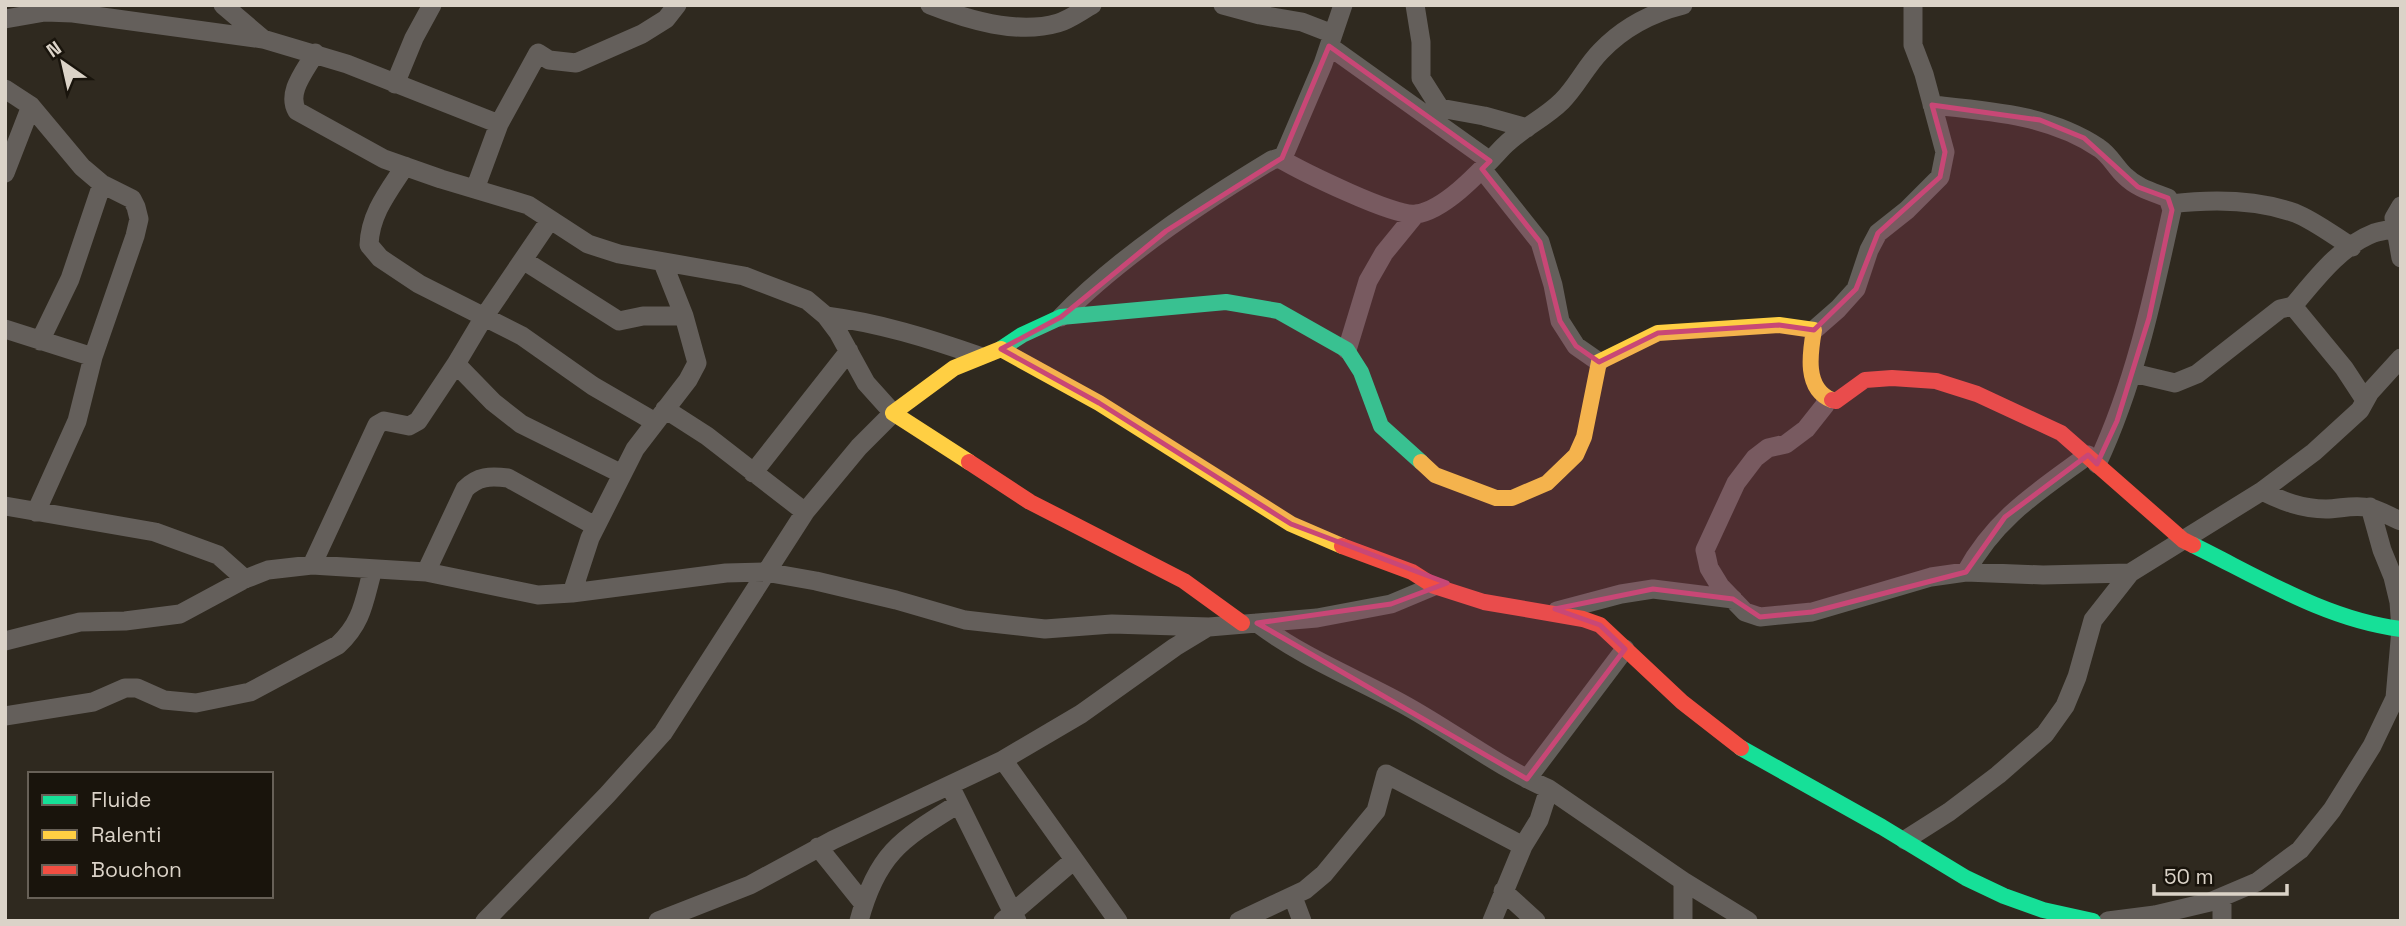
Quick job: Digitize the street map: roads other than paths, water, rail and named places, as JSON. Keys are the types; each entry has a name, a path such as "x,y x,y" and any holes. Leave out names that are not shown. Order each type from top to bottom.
{"street":[{"path":"8,5 5,17 45,12 73,13 263,39 316,53 499,124"},
{"path":"223,5 263,39"},
{"path":"395,84 414,37 432,5"},
{"path":"475,189 499,124 538,53 560,63 576,63 642,34 666,19 677,5"},
{"path":"930,5 968,20 1017,27 1059,23 1092,5"},
{"path":"1223,5 1302,22 1331,40 1486,165 1540,242 1560,321 1576,346 1600,362"},
{"path":"1282,160 1343,5"},
{"path":"1415,5 1422,42 1421,78 1440,108 1527,128"},
{"path":"1347,350 1368,281 1384,253 1415,215 1432,208 1459,190 1505,144 1562,101 1600,51 1645,12 1683,5"},
{"path":"1913,5 1913,45 1933,104 1945,152 1940,177 1907,210 1878,233 1869,250 1856,289 1814,330 1810,354 1816,390 1826,399 1836,401 1865,380 1892,378 1936,381 1977,394 2061,433 2183,540 2334,614 2401,629"},
{"path":"316,53 293,96 293,105 297,111 384,159 528,205 588,244 619,254 744,276 807,300 825,316 849,351 866,383 893,413 1030,502 1184,581 1287,646 1402,704 1527,779 1549,789 1683,881 1748,921"},
{"path":"5,89 32,106 67,150 102,184 132,199 139,219 93,358 77,421 36,512"},
{"path":"1933,104 2040,120 2084,138 2103,150 2126,178 2138,187 2168,198 2172,210 2149,318 2118,421 2093,460 2005,517 1978,548 1966,572"},
{"path":"5,173 32,106"},
{"path":"1061,317 1085,292 1177,223 1272,160 1282,160 1367,200 1415,215"},
{"path":"405,166 373,215 369,229 369,245 380,258 419,284 522,336 593,386 707,436 805,512"},
{"path":"40,341 70,279 102,184"},
{"path":"2171,204 2209,200 2267,205 2298,214 2352,247"},
{"path":"2401,206 2394,218 2401,258"},
{"path":"312,565 377,425 384,421 409,426 418,421 550,220"},
{"path":"2133,373 2175,383 2197,374 2280,309 2293,306 2322,271 2352,247 2373,233 2395,229"},
{"path":"523,260 619,321 643,316 684,316"},
{"path":"572,593 595,526 635,449 688,380 697,363 684,316 663,262"},
{"path":"485,921 663,733 805,512 859,447 893,413 954,368 1001,349 1022,335 1061,317 1226,302 1278,311 1347,350 1361,372 1381,426 1435,475 1496,498 1512,498 1547,483 1576,455 1584,437 1600,362 1608,356 1658,333 1779,325 1814,330"},
{"path":"2293,306 2344,368 2365,400"},
{"path":"825,316 866,321 928,338 979,356"},
{"path":"5,329 93,358"},
{"path":"1001,349 1099,403 1291,524 1367,557 1412,572 1434,586 1484,602 1552,612 1600,625 1682,702 1733,743 1966,878 2043,910 2093,921"},
{"path":"753,473 849,351"},
{"path":"1905,841 1968,798 2045,734 2065,705 2077,677 2093,620 2130,573 2262,491 2314,452 2360,410 2365,400 2401,358"},
{"path":"456,364 493,402 521,424 622,474"},
{"path":"1826,399 1821,411 1806,429 1786,444 1768,447 1755,458 1736,483 1705,550 1709,568 1720,586 1745,612 1760,617 1812,611 1931,577 1966,572 2043,575 2130,573"},
{"path":"426,572 465,489 476,478 508,478 595,526"},
{"path":"2262,491 2300,507 2370,508 2401,521"},
{"path":"5,506 155,532 218,555 245,579"},
{"path":"2108,921 2155,915 2222,899 2257,882 2300,850 2332,810 2372,746 2395,698 2401,629 2399,602 2370,508"},
{"path":"5,641 80,622 125,621 180,614 245,579 268,570 312,565 426,572 538,595 726,573 765,572 883,596 965,620 1045,629 1112,624 1209,626 1317,618 1391,604 1434,586"},
{"path":"5,716 93,702 125,688 137,688 164,700 197,703 250,692 338,645 348,635 360,619 373,569"},
{"path":"1552,612 1609,596 1653,589 1733,599"},
{"path":"658,921 750,885 818,847 1003,760 1080,713 1209,626"},
{"path":"1527,779 1625,649"},
{"path":"1003,760 1118,921"},
{"path":"1239,921 1293,897 1324,874 1376,811 1386,774 1523,846"},
{"path":"950,784 1011,918 1029,897 1074,860"},
{"path":"1492,921 1523,846 1539,820 1549,789"},
{"path":"861,912 878,870 889,853 914,832 958,804"},
{"path":"818,847 861,912"},
{"path":"1683,881 1683,921"},
{"path":"1503,891 1536,921"},
{"path":"1293,897 1302,921"},
{"path":"2222,899 2222,921"}]}
